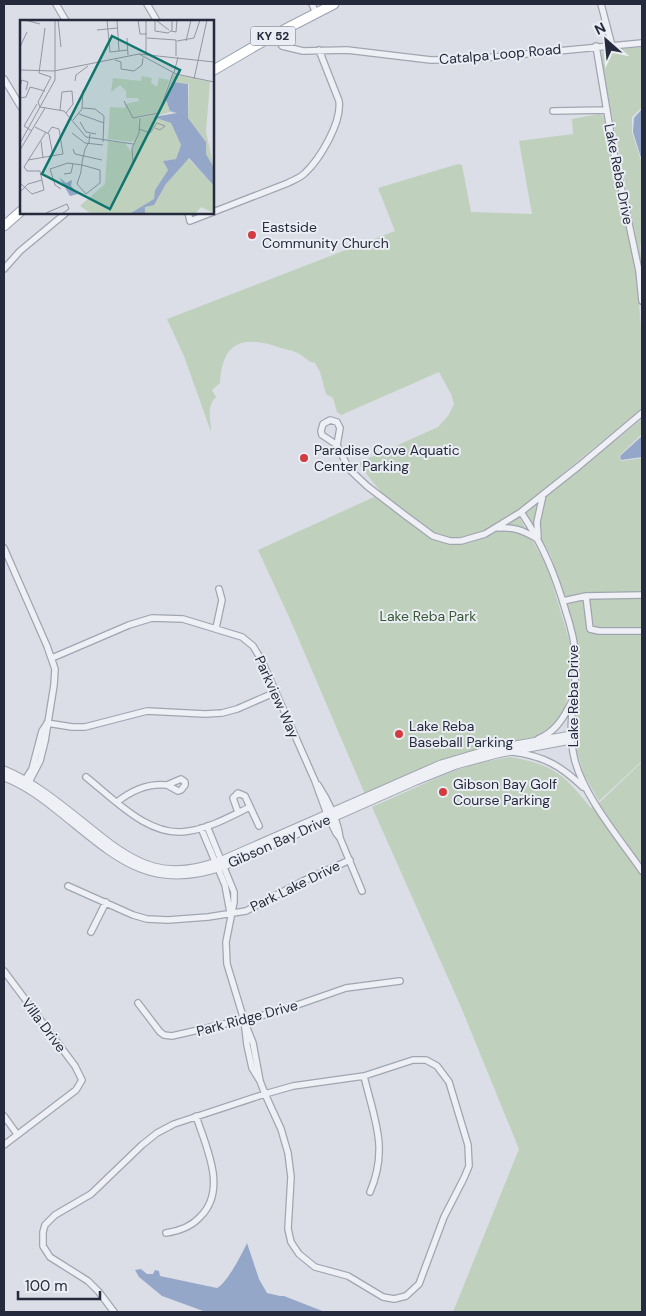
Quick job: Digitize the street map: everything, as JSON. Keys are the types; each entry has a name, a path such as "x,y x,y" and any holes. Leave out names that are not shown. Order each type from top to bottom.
{"main road":[{"name":"KY 52","path":"214,70 329,5"},
{"path":"4,226 20,212"}],"street":[{"path":"56,4 65,20"},
{"path":"147,4 156,20"},
{"path":"312,4 316,13"},
{"path":"601,4 612,46"},
{"name":"Catalpa Loop Road","path":"274,35 282,46 302,51 347,50 430,60 456,60 642,43"},
{"name":"Lake Reba Drive","path":"596,46 639,272 642,300"},
{"path":"214,212 299,178 306,171 334,130 340,109 339,101 319,50"},
{"path":"4,79 20,105"},
{"path":"553,111 607,110"},
{"path":"4,269 20,251 65,214"},
{"path":"188,214 190,222 210,214"},
{"path":"337,445 348,469 355,476 433,536 450,541 461,541 479,537 521,512 642,413"},
{"path":"538,539 537,522 543,495"},
{"name":"Lake Reba Drive","path":"521,512 538,539 551,566 563,601 575,651 571,738 575,764 588,792 642,870"},
{"path":"495,529 514,527 538,539"},
{"path":"4,548 52,658 55,677 40,761 25,784"},
{"path":"216,628 222,600 220,589"},
{"path":"563,601 586,596 642,595"},
{"path":"586,596 590,629 599,631 642,631"},
{"name":"Parkview Way","path":"52,658 129,625 152,618 183,619 236,634 248,641 258,653 276,692 362,891"},
{"path":"47,723 85,727 147,711 222,713 237,709 276,692"},
{"path":"534,741 549,733 559,724 573,698"},
{"name":"Gibson Bay Drive","path":"4,770 25,784 112,853 138,868 156,874 174,876 193,874 220,864 390,789 488,750 534,741 571,738"},
{"name":"Gibson Bay Drive","path":"455,762 571,738"},
{"path":"508,752 531,755 552,762 588,792"},
{"name":"Gibson Bay Drive","path":"4,777 25,784"},
{"path":"86,777 142,821 163,830 184,832 204,827 250,807"},
{"path":"117,802 133,791 144,787 167,785"},
{"path":"238,812 233,798 238,793 245,796 259,826"},
{"path":"114,1312 88,1281 50,1258 43,1246 42,1239 45,1226 55,1215 91,1194 157,1133 174,1124 265,1094 312,1082 364,1076 413,1060 426,1060 437,1066 449,1082 469,1153 469,1166 444,1217 419,1284 411,1293 400,1298 383,1298 348,1276 315,1266 304,1259 295,1248 288,1229 291,1177 288,1153 281,1129 265,1094 260,1081 253,1057 251,1037 244,1020 226,956 226,936 231,914 220,864 204,827"},
{"name":"Park Lake Drive","path":"68,886 133,915 154,920 231,914 251,909 303,881 350,860"},
{"path":"91,932 106,902"},
{"name":"Villa Drive","path":"4,971 75,1066 82,1080 76,1090 17,1134"},
{"name":"Park Ridge Drive","path":"138,1003 160,1032 168,1036 284,1010 346,988 400,981"},
{"path":"364,1076 380,1146 378,1167 370,1192"},
{"path":"4,1116 17,1134 4,1145"},
{"path":"166,1233 180,1230 195,1222 207,1209 212,1197 214,1184 212,1170 196,1116"}],"green space":[{"path":"642,47 642,107 632,117 632,132 642,164 642,237 640,247 642,268 601,60 602,52 605,50"},
{"name":"Lake Reba Park","path":"599,114 603,116 605,122 637,278 642,342 642,408 516,512 543,559 570,643 572,664 564,711 555,724 538,736 459,754 365,794 290,619 258,550 374,497 380,491 358,463 438,427 448,416 454,404 451,394 439,372 341,415 337,412 333,398 326,394 320,372 315,363 298,353 275,346 263,343 243,343 229,351 225,359 220,383 212,390 216,397 210,409 211,432 184,356 167,319 395,231 378,188 458,164 462,165 471,212 532,214 519,141 573,134 572,119"},
{"path":"642,419 642,434 619,456 621,461 642,458 642,761 599,801 584,775 577,752 575,722 579,660 575,632 551,556 526,513"},
{"path":"510,757 538,764 557,773 573,787 591,808 600,802 642,762 642,1312 453,1312 519,1149 461,1007 372,807 448,773 477,763"}],"water":[{"path":"642,109 642,161 633,132 634,118"},
{"path":"642,436 642,457 621,460 620,456"},
{"path":"247,1243 259,1279 267,1293 284,1296 325,1312 206,1312 162,1296 139,1277 135,1270 141,1269 147,1274 153,1274 155,1270 159,1271 160,1276 217,1288 230,1274"}],"place":[{"name":"Eastside Community Church","path":"252,235"},
{"name":"Paradise Cove Aquatic Center Parking","path":"304,458"},
{"name":"Lake Reba Baseball Parking","path":"399,734"},
{"name":"Gibson Bay Golf Course Parking","path":"443,792"}]}
